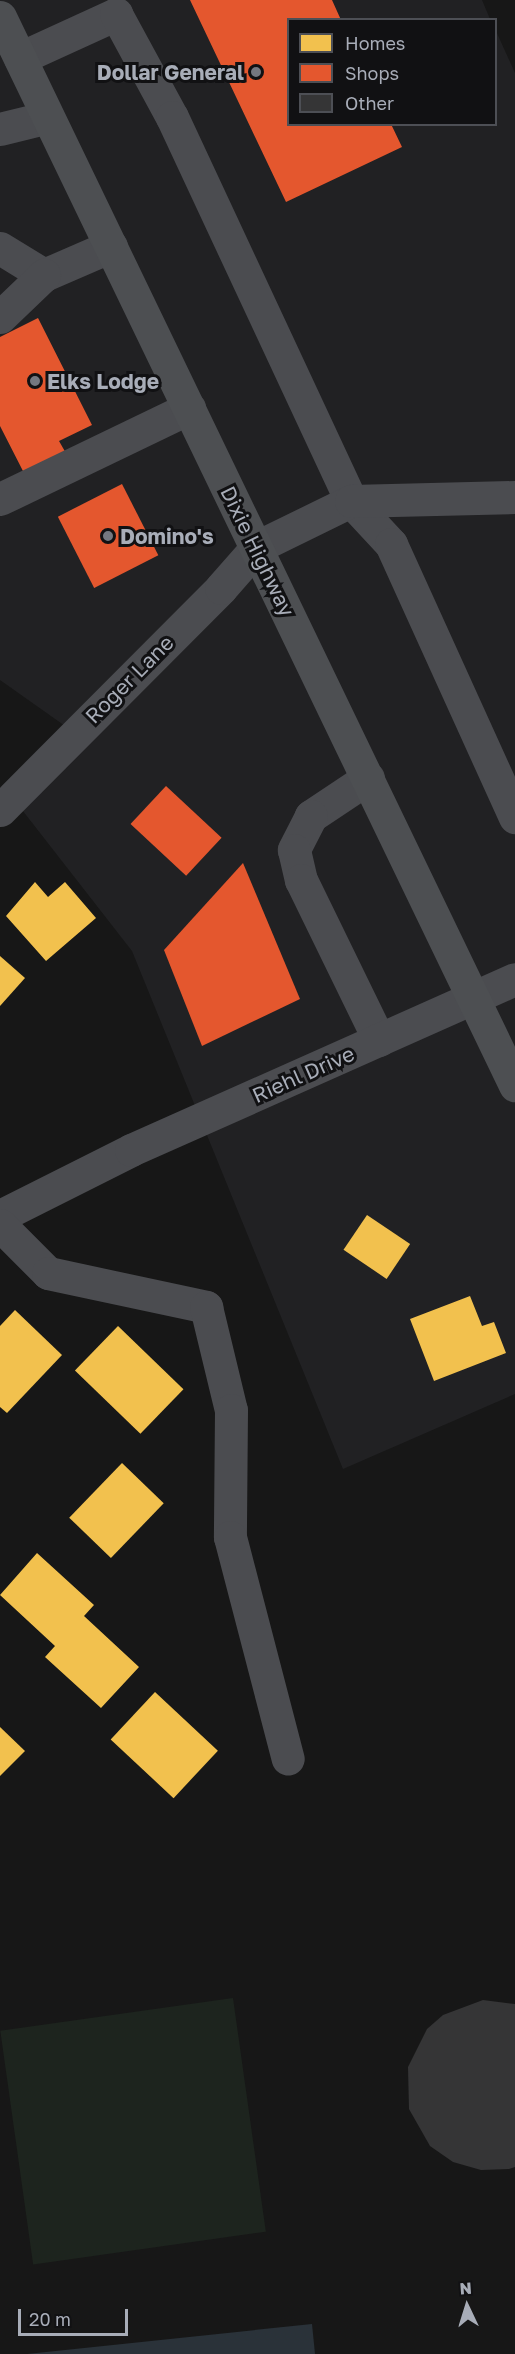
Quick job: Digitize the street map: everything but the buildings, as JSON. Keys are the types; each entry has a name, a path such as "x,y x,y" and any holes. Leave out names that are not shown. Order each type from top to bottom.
{"main road":[{"name":"Dixie Highway","path":"7,36 111,246 515,1085"}],"street":[{"path":"7,36 113,7 172,117 351,501 392,544 515,817"},
{"path":"0,129 48,117"},
{"path":"0,317 44,275 111,246"},
{"path":"0,248 44,275"},
{"path":"0,499 189,408"},
{"path":"256,547 351,501 515,497"},
{"name":"Roger Lane","path":"0,810 221,588 256,547"},
{"path":"368,778 311,816 294,850 301,880 380,1040"},
{"name":"Riehl Drive","path":"0,1216 131,1150 515,979"},
{"path":"0,1225 48,1273 206,1307 231,1410 230,1537 288,1759"}],"shaded area":[{"path":"0,0 482,0 490,18 287,18 287,126 497,126 497,33 515,73 515,1394 343,1469 132,951 12,797 75,733 0,680"},
{"path":"233,1998 266,2232 33,2264 0,2031"},
{"path":"312,2324 315,2354 27,2354"}],"place":[{"name":"Dollar General","path":"256,72"},
{"name":"Elks Lodge","path":"35,381"},
{"name":"Domino's","path":"108,536"}]}
